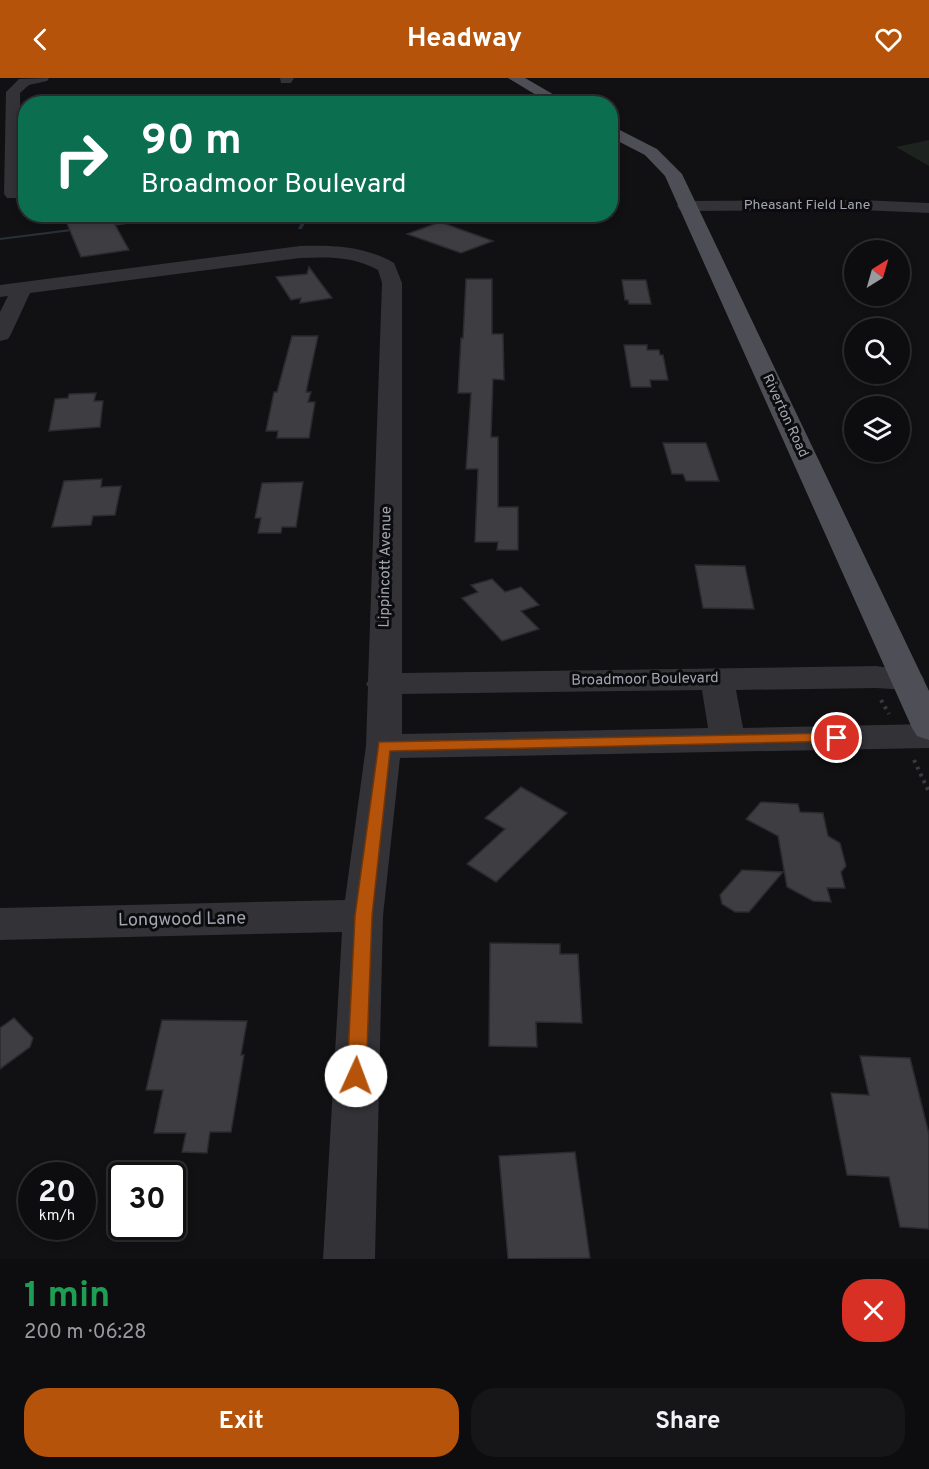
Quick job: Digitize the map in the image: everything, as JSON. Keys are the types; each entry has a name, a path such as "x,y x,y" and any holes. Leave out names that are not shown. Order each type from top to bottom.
{"main road":[{"path":"515,78 548,96"},
{"name":"Riverton Road","path":"618,134 651,152 674,174 686,206 708,247 894,686 929,728"}],"street":[{"path":"13,194 6,124 13,92 24,82 42,78"},
{"name":"Pheasant Field Lane","path":"686,206 861,205 929,208"},
{"name":"Lippincott Avenue","path":"11,290 300,252 333,251 366,256 387,267 392,283 383,684 384,746 363,916 349,1259"},
{"path":"0,334 11,290"},
{"name":"Broadmoor Boulevard","path":"383,684 876,677 894,686"},
{"path":"717,679 728,740"},
{"path":"384,746 728,740 918,745"},
{"name":"Longwood Lane","path":"0,924 363,916"}],"path":[{"path":"892,717 883,706 894,686"},
{"path":"918,745 913,758 929,792"}],"shaded area":[{"path":"929,140 929,166 896,147"}],"building":[{"path":"66,222 113,222 129,250 81,257"},
{"path":"440,222 493,241 461,253 407,234"},
{"path":"309,267 332,298 300,303 301,298 291,300 276,277 307,274"},
{"path":"466,279 492,279 492,334 503,334 504,380 493,379 491,437 498,437 498,507 518,507 518,550 497,550 498,542 475,542 478,469 466,469 471,393 458,393"},
{"path":"622,280 646,280 651,304 629,304 628,300 625,300"},
{"path":"292,336 318,336 306,392 311,392 308,402 315,402 309,438 277,438 278,431 266,431 274,392 277,392"},
{"path":"624,345 647,345 647,350 659,350 660,355 663,355 668,380 650,380 651,387 631,387"},
{"path":"96,393 94,401 103,401 100,427 49,431 55,399 68,398 69,394"},
{"path":"663,443 706,443 719,481 686,481 683,474 672,474"},
{"path":"102,479 101,487 121,486 115,515 93,516 91,525 52,527 64,481"},
{"path":"303,482 296,527 282,527 281,533 258,533 261,518 255,518 262,483"},
{"path":"695,565 745,566 754,609 703,608"},
{"path":"492,579 505,592 521,587 539,605 521,611 539,629 502,641 462,598 478,592 471,585"},
{"path":"521,787 567,813 496,882 467,864 505,829 485,818"},
{"path":"761,802 798,804 800,812 823,813 828,836 840,843 846,866 841,872 845,888 827,888 831,902 813,901 787,887 778,836 746,819"},
{"path":"742,870 783,872 749,912 735,912 722,904 720,895"},
{"path":"490,943 560,944 560,954 578,954 582,1023 536,1022 537,1047 489,1046"},
{"path":"14,1018 33,1038 30,1047 0,1069 0,1028"},
{"path":"162,1020 247,1021 241,1055 244,1055 231,1132 210,1132 207,1153 182,1152 186,1133 154,1133 163,1090 146,1090"},
{"path":"860,1056 910,1058 929,1134 929,1229 900,1227 889,1177 847,1175 831,1093 869,1095"},
{"path":"575,1152 590,1258 508,1259 499,1156"}],"waterway":[{"path":"105,226 137,222"},
{"path":"300,228 303,222"},
{"path":"0,239 78,229"}],"route":[{"path":"356,1076 363,916 384,746 837,738"}]}
